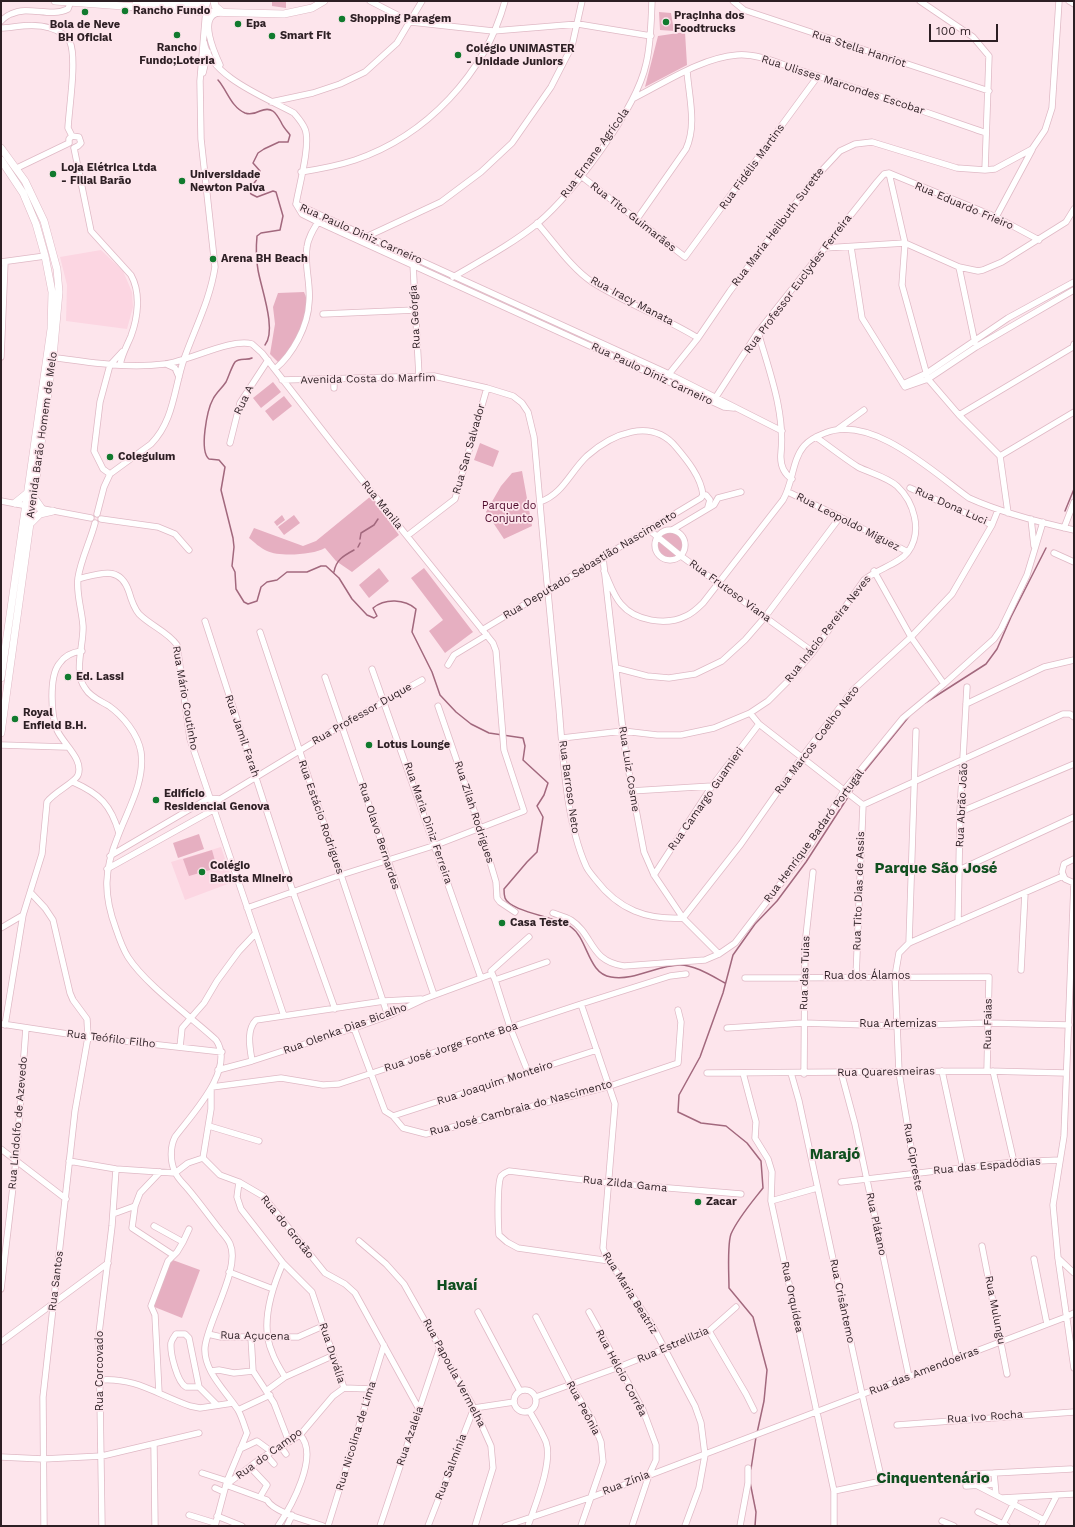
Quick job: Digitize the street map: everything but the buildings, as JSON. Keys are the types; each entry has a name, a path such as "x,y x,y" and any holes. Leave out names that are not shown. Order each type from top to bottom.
{"main road":[{"path":"55,1 206,6"},
{"path":"136,1 206,6 222,12 284,14 312,8 324,1"},
{"path":"214,1 215,6 222,12"},
{"name":"Avenida Barão Homem de Melo","path":"1,148 17,168 32,193 44,221 56,269 58,292 30,495 1,678"},
{"path":"2,161 17,168"},
{"name":"Avenida Barão Homem de Melo","path":"2,161 29,205 45,256 52,292 50,357"},
{"path":"45,256 54,261 56,269"},
{"path":"15,503 30,495 42,509"},
{"name":"Avenida Barão Homem de Melo","path":"1,733 29,526 28,507"},
{"path":"29,526 38,515 53,511"}],"street":[{"path":"370,1 411,22 493,31 578,24 651,36"},
{"path":"271,102 333,87 365,72 397,43 411,22 422,1"},
{"path":"302,172 332,167 371,154 395,142 436,113 452,96 476,65 493,31 505,1"},
{"path":"366,237 441,202 481,172 512,143 551,87 572,46 582,1"},
{"name":"Rua Ernane Agrícola","path":"454,277 512,241 537,223 554,208 581,176 634,98 646,65 651,36 652,1"},
{"name":"Rua Stella Hanriot","path":"733,1 744,10 989,91"},
{"path":"920,1 973,37 989,56 989,91 985,170"},
{"name":"Rua Maria Heilbuth Surette","path":"665,379 698,338 730,291 813,180 840,151 855,144 872,142 957,168 985,170 995,169 1032,149 1045,130 1052,108 1059,1"},
{"path":"1069,1 1074,4"},
{"path":"1,21 12,13 24,11 58,12 68,9 74,2"},
{"path":"189,1515 215,1525 227,1483 247,1432 238,1410 206,1362 205,1347 208,1334 232,1263 230,1244 175,1173 171,1155 172,1144 175,1136 211,1088 218,1070 222,1052 216,1040 142,975 127,957 109,910 106,884 107,869 110,856 136,794 141,773 141,750 133,733 122,716 94,698 84,688 80,671 83,626 78,591 78,579 82,559 90,543 96,523 100,522 99,516 104,487 110,474 156,438 168,418 184,359 209,298 215,267 211,228 210,181 201,139 200,81 206,6"},
{"path":"200,81 208,53 210,17 214,14 222,12"},
{"path":"1,28 39,26 55,30 67,37 70,42 72,57 68,128 72,136"},
{"path":"203,33 208,53 216,64 238,84 294,113 301,120 305,130 307,143 296,204"},
{"path":"209,40 223,70"},
{"name":"Rua Ulisses Marcondes Escobar","path":"634,98 687,71 715,60 738,55 757,57 818,76 986,133"},
{"path":"204,71 210,63 216,64"},
{"path":"637,219 690,141 693,131 687,71"},
{"name":"Rua Fidélis Martins","path":"685,257 818,76"},
{"path":"283,107 283,101 286,98"},
{"path":"17,168 69,143 69,139 72,136"},
{"path":"72,136 77,136 81,141 78,146 74,148"},
{"path":"69,143 74,148 92,232 130,275 135,283 138,301 132,333 123,353 120,365"},
{"path":"996,217 1032,149"},
{"path":"889,173 904,243 902,285 928,376 959,415 1000,456 1008,513"},
{"name":"Rua Eduardo Frieiro","path":"889,173 996,217 1039,240"},
{"name":"Rua Professor Euclydes Ferreira","path":"715,399 758,332 884,174 889,173"},
{"name":"Rua Tito Guimarães","path":"581,176 685,257"},
{"name":"Rua Paulo Diniz Carneiro","path":"296,204 415,258 592,342 665,379 715,399 782,431"},
{"name":"Rua Paulo Diniz Carneiro","path":"296,204 302,214 318,222 413,266 669,374 715,399"},
{"path":"824,248 904,243 959,267 978,271 989,269 1039,240 1066,222 1074,209"},
{"path":"274,369 296,341 307,315 310,302 306,260 307,247 318,222"},
{"name":"Rua Iracy Manata","path":"537,223 574,265 591,281 677,325 698,338"},
{"path":"211,228 218,227"},
{"path":"851,247 862,318 904,386 928,376 1074,290"},
{"path":"1,357 3,262 45,256"},
{"name":"Rua Geórgia","path":"415,258 413,266 419,376"},
{"path":"959,267 976,348"},
{"path":"928,376 974,340 1008,318 1074,282"},
{"path":"323,314 415,310"},
{"path":"758,332 782,419 781,463 786,473 792,479"},
{"name":"Rua Manila","path":"184,359 224,347 248,342 258,348 487,635 496,651 504,750 524,809 522,812 480,828"},
{"path":"959,415 1073,345"},
{"path":"123,353 132,365"},
{"path":"110,474 103,469 94,451 100,402 110,365 123,353"},
{"path":"50,357 110,365 166,364 184,359"},
{"name":"Rua A","path":"230,443 240,403 268,360"},
{"path":"166,364 175,368 179,377"},
{"name":"Avenida Costa do Marfim","path":"282,380 334,380 434,376 487,388 513,396 522,403 528,412 534,437 547,590"},
{"path":"334,380 334,388"},
{"name":"Rua San Salvador","path":"408,536 455,499 487,388"},
{"path":"604,571 620,603 626,609 640,616 656,620 669,621 687,616 703,603 788,492 800,453 804,446 816,437 838,429 864,410"},
{"path":"1000,456 1074,412"},
{"path":"838,429 852,429 870,433 895,445 969,498 998,510 1074,530"},
{"path":"540,502 557,493 584,460 596,450 626,433 636,431 658,433 669,438 689,461 705,495 710,500 708,507"},
{"path":"816,437 858,466 896,485 912,509 916,522 914,538 908,552"},
{"name":"Rua Dona Luci","path":"910,488 992,525"},
{"name":"Rua Deputado Sebastião Nascimento","path":"482,630 705,495 713,495 718,498 741,492"},
{"name":"Rua Leopoldo Miguez","path":"788,492 908,552"},
{"name":"Rua Deputado Sebastião Nascimento","path":"656,537 666,530 672,530 708,507 714,505 718,498"},
{"path":"3,501 91,518 93,522 96,523"},
{"path":"1064,528 1074,502"},
{"name":"Rua Marcos Coelho Neto","path":"683,918 741,844 802,757 853,690 911,637 952,594 992,525 998,510"},
{"path":"91,518 94,514 158,527 175,534 189,550"},
{"path":"616,668 647,676 669,678 695,674 722,661 745,640 765,617 840,517"},
{"name":"Rua Henrique Badaró Portugal","path":"1031,519 1035,549"},
{"name":"Rua Henrique Badaró Portugal","path":"553,913 571,920 583,932 598,954 603,959 614,965 624,966 705,960 719,954 735,943 811,844 846,790 903,718 985,648 1001,628 1027,574 1043,522"},
{"name":"Rua Frutoso Viana","path":"648,529 656,537 813,652"},
{"path":"656,537 655,549 661,558 668,561 674,560 682,556 686,544 684,537 679,532 672,530"},
{"name":"Rua Inácio Pereira Neves","path":"562,738 623,731 657,735 680,735 714,728 750,713 768,701 813,652 864,580 874,571 899,559 908,552"},
{"path":"1054,553 1074,562"},
{"name":"Rua Luiz Cosme","path":"603,558 631,791 644,852 654,875 683,918 719,954"},
{"path":"874,571 911,637 944,684"},
{"name":"Rua Mário Coutinho","path":"78,579 108,572 117,574 124,579 138,612 153,627 172,638 177,645 190,739 284,1016"},
{"name":"Rua Barroso Neto","path":"547,590 573,829 586,867 603,889 621,904 641,915 663,919 683,918"},
{"name":"Rua Jamil Farah","path":"205,621 293,892 335,1009"},
{"name":"Rua Estácio Rodrigues","path":"260,632 298,751 388,1016"},
{"path":"448,665 454,656 487,635"},
{"path":"3,1024 23,915 42,854 47,802 56,792 73,782 78,776 79,764 57,730 53,714 54,678 58,664 75,652 82,651"},
{"path":"966,704 1044,667 1074,660"},
{"name":"Rua Maria Diniz Ferreira","path":"372,669 385,700 481,978"},
{"name":"Rua Olavo Bernardes","path":"325,677 434,995"},
{"name":"Rua Professor Duque","path":"107,869 213,810 220,799 342,725 422,680"},
{"name":"Rua Abrão João","path":"958,922 960,812 967,687"},
{"name":"Rua Zilah Rodrigues","path":"438,706 480,828 496,880 497,898 500,902 515,912"},
{"path":"750,713 759,724 861,803 913,783 1064,714 1070,714 1074,717"},
{"name":"Rua Camargo Guamieri","path":"654,875 712,786 759,724"},
{"path":"916,731 913,783 909,943 1025,894 1063,876"},
{"path":"1,745 66,746"},
{"path":"960,812 1074,764"},
{"path":"73,782 87,788 105,802 114,816 119,833"},
{"path":"631,791 712,786"},
{"path":"110,856 210,798 220,799"},
{"name":"Rua Tito Dias de Assis","path":"856,977 861,803"},
{"path":"959,870 1074,817"},
{"path":"247,908 341,875 436,845 480,828"},
{"path":"1074,859 1064,864 1063,876 1067,881 1074,884 1064,1136 1053,1205 1058,1258 1074,1368"},
{"name":"Rua das Tuias","path":"804,1074 806,938 813,872"},
{"name":"Rua Santos","path":"31,893 45,908 52,920 70,993 73,1000 87,1019 88,1037 75,1111 43,1398 44,1526"},
{"path":"1021,970 1025,894"},
{"path":"1,928 23,915"},
{"path":"180,1047 182,1028 204,1003 216,981 256,934"},
{"path":"528,1072 510,1027 491,972 529,937"},
{"name":"Rua Cipreste","path":"909,943 899,953 895,976 899,1072 915,1173 957,1359"},
{"path":"495,980 547,962"},
{"path":"1071,973 1074,967"},
{"name":"Rua Olenka Dias Bicalho","path":"218,1070 252,1061 388,1016 424,999 481,978 491,972"},
{"name":"Rua José Jorge Fonte Boa","path":"211,1088 281,1078 331,1085 670,976 686,974"},
{"name":"Rua dos Álamos","path":"745,978 895,976 989,977"},
{"name":"Rua Faias","path":"989,977 987,1023 990,1071 1014,1162"},
{"path":"252,1061 250,1048 252,1023 256,1020 384,1001 424,999"},
{"name":"Rua Maria Beatriz","path":"581,1004 598,1050 615,1104 609,1183 604,1217 603,1248 606,1256 652,1325 695,1406 701,1423 705,1455 698,1488 685,1526"},
{"name":"Rua José Cambraia do Nascimento","path":"354,1028 385,1111 393,1116 403,1128 426,1134 610,1086 678,1063 681,1022 678,1010"},
{"name":"Rua Artemizas","path":"727,1028 804,1023 898,1026 987,1023 1069,1025"},
{"name":"Rua Teófilo Filho","path":"3,1024 88,1037 222,1052"},
{"name":"Rua Lindolfo de Azevedo","path":"1,1289 3,1241 16,1161 26,1028"},
{"name":"Rua Joaquim Monteiro","path":"393,1116 598,1050"},
{"path":"942,1071 963,1168"},
{"name":"Rua Quaresmeiras","path":"706,1073 804,1074 840,1072 990,1071 1066,1073"},
{"name":"Rua Plátano","path":"840,1072 855,1124 909,1377"},
{"name":"Rua Orquídea","path":"743,1073 756,1122 755,1138 768,1159 772,1172 772,1201 834,1491 834,1526"},
{"name":"Rua Crisântemo","path":"791,1073 800,1102 817,1188 882,1481 834,1491"},
{"path":"69,1161 116,1169 175,1173 188,1163 203,1158 209,1126 212,1098 211,1088"},
{"path":"209,1126 260,1141"},
{"path":"1,1148 66,1199"},
{"name":"Rua do Grotão","path":"203,1158 220,1175 239,1182 263,1196 325,1273 345,1284 355,1293 419,1409"},
{"name":"Rua das Espadódias","path":"841,1182 1014,1162 1060,1160"},
{"name":"Rua Corcovado","path":"102,1526 99,1333 108,1263 116,1169"},
{"name":"Rua Zilda Gama","path":"610,1262 518,1248 507,1242 499,1235 498,1219 500,1181 502,1175 509,1170 609,1183 741,1194"},
{"path":"160,1172 140,1193 135,1206 132,1228 173,1255"},
{"path":"239,1182 238,1197 241,1209 283,1262 273,1288 268,1316 268,1336 271,1351 285,1377"},
{"path":"772,1201 817,1188"},
{"path":"113,1214 135,1206"},
{"path":"154,1226 183,1242"},
{"path":"159,1393 155,1315 152,1306 168,1261 183,1242 189,1229"},
{"name":"Rua Papoula Vermelha","path":"359,1241 386,1264 404,1284 474,1408 491,1446 493,1468 475,1526"},
{"name":"Rua Mulungu","path":"982,1246 1007,1374"},
{"path":"1058,1258 1074,1273"},
{"path":"1034,1259 1047,1324"},
{"name":"Rua Duvália","path":"283,1262 312,1292 332,1356 344,1388 371,1389"},
{"path":"1,1342 108,1263"},
{"path":"229,1272 273,1288"},
{"name":"Rua Estrelilzia","path":"536,1397 664,1350 709,1331 736,1307"},
{"path":"478,1312 520,1391"},
{"name":"Rua Hélcio Corrêa","path":"589,1312 643,1410 656,1445 656,1460 649,1475 632,1526"},
{"name":"Rua das Amendoeiras","path":"746,1438 957,1359 1074,1313"},
{"name":"Rua Peônia","path":"536,1317 571,1385 592,1419 602,1442 603,1462 581,1526"},
{"name":"Rua Açucena","path":"208,1334 221,1337 298,1337 323,1326"},
{"path":"709,1331 754,1410"},
{"path":"199,1386 186,1387 180,1381 176,1370 171,1343 176,1334 185,1334 189,1338 199,1386 217,1406"},
{"path":"251,1337 253,1370 268,1393 289,1442"},
{"name":"Rua Nicolina de Lima","path":"328,1526 384,1346"},
{"name":"Rua Azaleia","path":"380,1526 440,1347"},
{"path":"238,1410 268,1393 285,1377 332,1356"},
{"path":"211,1371 219,1370 234,1373 253,1370"},
{"path":"100,1380 115,1379 137,1383 190,1406 200,1408 233,1403"},
{"name":"Rua do Campo","path":"227,1483 300,1435 333,1396 344,1388"},
{"path":"520,1391 529,1391 536,1397 536,1404 530,1412"},
{"path":"514,1402 520,1391"},
{"path":"474,1408 514,1402"},
{"path":"514,1402 520,1411 530,1412"},
{"name":"Rua Salmínia","path":"428,1526 474,1408"},
{"path":"528,1526 546,1469 547,1457 546,1442 530,1412"},
{"name":"Rua Ivo Rocha","path":"897,1425 1074,1412"},
{"path":"1,1457 43,1459 102,1456 154,1445 199,1433"},
{"path":"287,1526 306,1466 307,1450 305,1441 300,1435"},
{"name":"Rua Zínia","path":"505,1526 592,1497 705,1455 746,1438"},
{"path":"240,1449 257,1441 272,1452"},
{"path":"154,1445 155,1526"},
{"path":"280,1447 286,1454"},
{"path":"266,1456 274,1464"},
{"path":"250,1467 267,1485 260,1497"},
{"path":"740,1526 748,1483 748,1468"},
{"path":"969,1474 1071,1469"},
{"path":"202,1473 260,1497 290,1514 324,1526"},
{"path":"994,1473 996,1495"},
{"path":"966,1486 995,1484"},
{"path":"976,1485 1044,1520"},
{"path":"215,1488 224,1492"},
{"path":"1002,1498 1074,1494"},
{"path":"1041,1526 1057,1495"},
{"path":"978,1512 1005,1525 1018,1497"},
{"path":"278,1526 290,1514"},
{"path":"217,1516 242,1526"},
{"path":"942,1521 954,1526"}],"shaded area":[{"path":"101,250 123,271 132,292 133,307 127,329 66,321 67,285 60,257"},
{"name":"Colégio Batista Mineiro","path":"221,847 233,882 185,900 171,862"}],"green space":[{"path":"272,1 286,1 286,8 272,6"},
{"name":"Praçinha dos Foodtrucks","path":"659,12 671,13 674,31 660,30"},
{"path":"685,32 687,65 645,87 658,36"},
{"path":"304,292 307,300 307,310 301,330 280,364 270,354 275,324 273,307 278,293"},
{"path":"273,382 281,392 261,408 253,398"},
{"path":"284,396 292,406 273,421 265,411"},
{"path":"480,443 499,451 493,467 474,460"},
{"name":"Parque do Conjunto","path":"522,471 532,526 504,539 486,512 501,486 512,473"},
{"path":"371,496 399,535 352,572 336,561 325,548 305,554 279,554 264,550 249,538 254,528 303,546 316,541"},
{"path":"282,515 285,520 277,526 274,522"},
{"path":"294,515 300,523 284,535 278,527"},
{"path":"670,530 681,534 685,545 681,556 670,560 659,556 655,545 659,534"},
{"path":"379,568 389,581 369,598 359,585"},
{"path":"424,568 473,632 445,653 429,631 443,620 411,578"},
{"path":"199,834 204,849 178,858 173,843"},
{"path":"212,850 217,868 189,876 183,859"},
{"path":"170,1259 200,1270 182,1318 152,1306"}],"waterway":[{"path":"218,80 236,107 249,114 268,109 273,111 290,135 288,142 279,142 258,153 253,163 260,171 257,179 249,190 251,194 257,197 273,191 276,192 283,216 280,230 261,233 257,236 257,266 269,319 268,338 265,345"},
{"path":"252,358 235,362 226,382 214,397 208,412 204,439 206,455 209,459 219,460 225,467 221,490 233,538 234,547 232,566 235,572 236,589 244,602 248,604 257,601 261,587 267,582 277,580 287,572 307,572 321,566 326,566 339,578 352,599 367,615 374,618 377,616 373,608 389,601 406,603 416,609 412,632 432,672 440,695 456,712 471,724 489,733 523,738 525,746 523,760 548,783 544,795 537,806 543,817 537,852 504,889 505,898 509,903 525,911 565,923 571,927 577,932 597,970 611,977 629,977 663,967 686,965 709,974 725,983"},
{"path":"1065,511 1074,489"},
{"path":"360,539 361,533 374,525 378,519"},
{"path":"358,547 360,543"},
{"path":"925,703 986,664 997,649 1011,617 1046,548"},
{"path":"334,572 336,564 354,550"},
{"path":"850,794 864,772 911,714"},
{"path":"757,1433 764,1401 767,1370 753,1317 729,1288 729,1252 731,1234 737,1222 763,1188 761,1161 747,1143 726,1126 701,1123 678,1112 679,1095 700,1057 723,993 733,955 755,924 777,901 806,862 848,797"},
{"path":"751,1469 756,1437"},
{"path":"750,1482 756,1512 755,1526"}],"place":[{"name":"Rancho Fundo","path":"125,11"},
{"name":"Bola de Neve BH Oficial","path":"85,12"},
{"name":"Shopping Paragem","path":"342,19"},
{"name":"Praçinha dos Foodtrucks","path":"666,22"},
{"name":"Epa","path":"238,24"},
{"name":"Rancho Fundo;Loteria","path":"177,35"},
{"name":"Smart Fit","path":"272,36"},
{"name":"Colégio UNIMASTER - Unidade Juniors","path":"458,55"},
{"name":"Loja Elétrica Ltda - Filial Barão","path":"53,174"},
{"name":"Universidade Newton Paiva","path":"182,181"},
{"name":"Arena BH Beach","path":"213,259"},
{"name":"Coleguium","path":"110,457"},
{"name":"Ed. Lassi","path":"68,677"},
{"name":"Royal Enfield B.H.","path":"15,719"},
{"name":"Lotus Lounge","path":"369,745"},
{"name":"Edifício Residencial Genova","path":"156,800"},
{"name":"Colégio Batista Mineiro","path":"202,872"},
{"name":"Casa Teste","path":"502,923"},
{"name":"Zacar","path":"698,1202"}],"district":[{"name":"Parque São José","path":"936,869"},
{"name":"Marajó","path":"835,1155"},
{"name":"Havaí","path":"457,1286"},
{"name":"Cinquentenário","path":"933,1479"}]}
